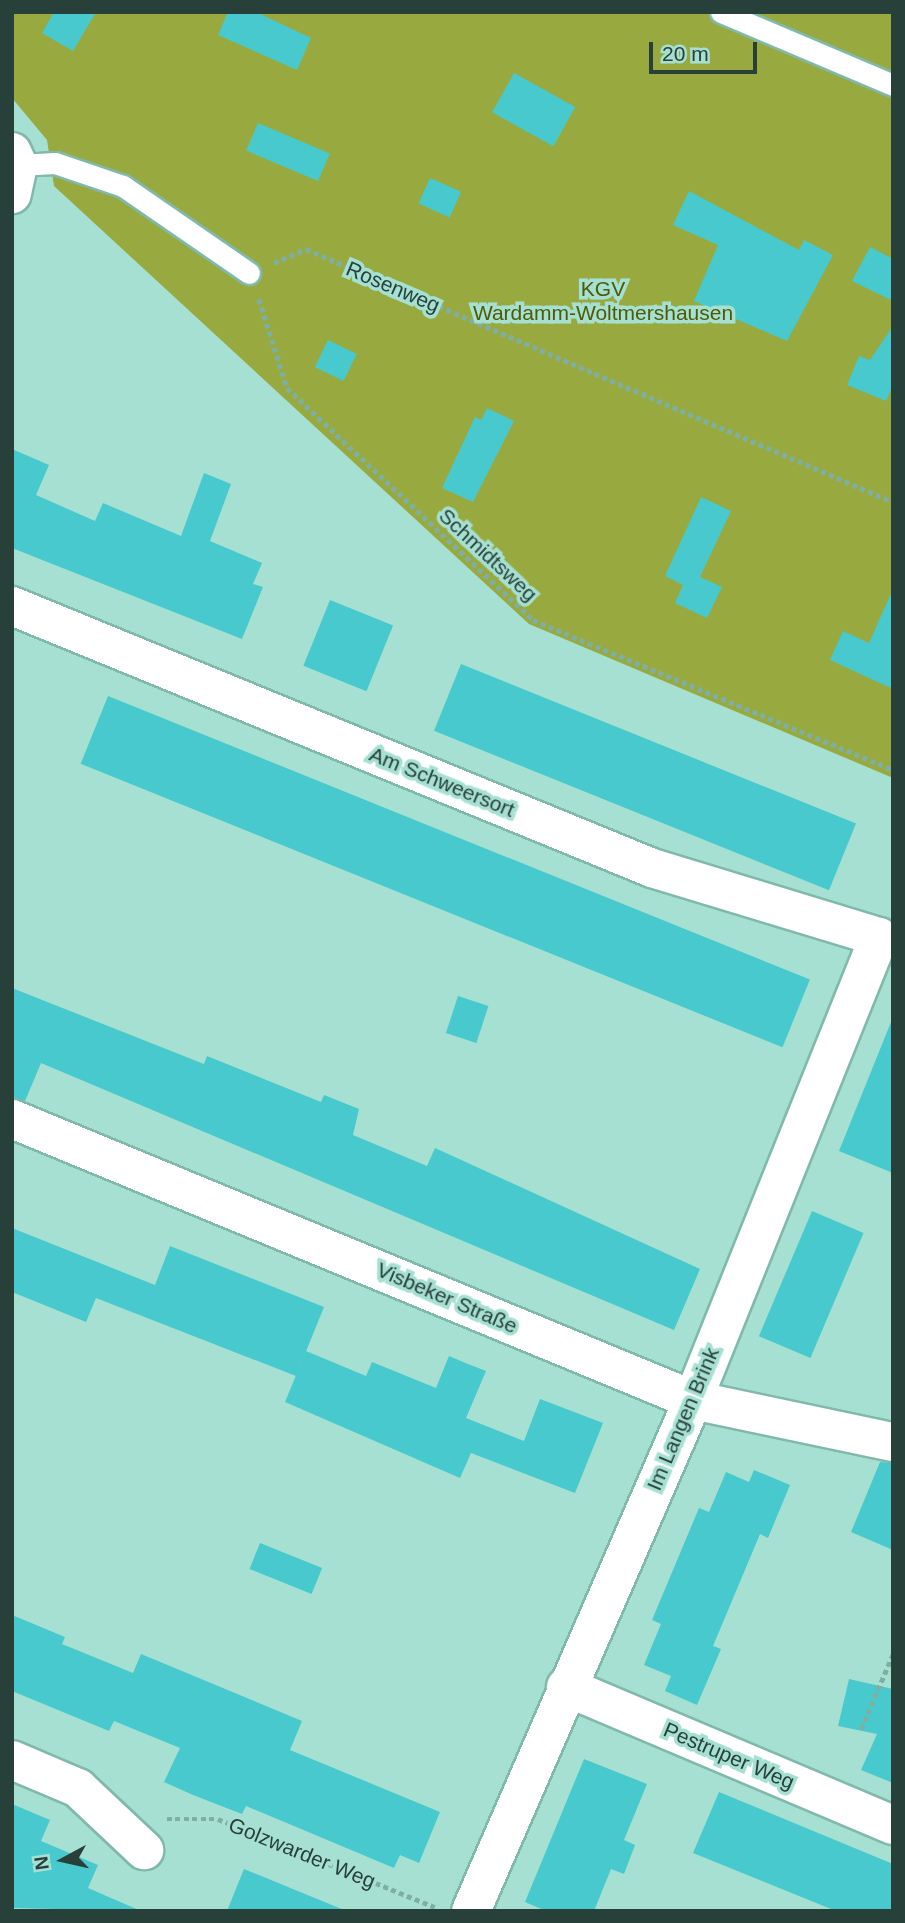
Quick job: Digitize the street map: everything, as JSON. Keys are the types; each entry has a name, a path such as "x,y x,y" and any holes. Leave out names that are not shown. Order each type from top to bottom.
{"street":[{"name":"Am Schweersort","path":"12,606 652,868 886,939"},
{"name":"Im Langen Brink","path":"471,1911 566,1687 693,1400 886,939"},
{"name":"Visbeker Straße","path":"12,1119 693,1400 893,1442"},
{"name":"Pestruper Weg","path":"566,1687 893,1825"},
{"path":"12,1760 78,1788 114,1818 144,1850"}],"lane":[{"path":"721,12 893,85"},
{"path":"14,170 55,163 123,186 249,273"}],"path":[{"name":"Rosenweg","path":"249,273 306,249 893,502"},
{"name":"Schmidtsweg","path":"249,273 286,388 533,620 893,770"},
{"path":"860,1729 893,1654"},
{"name":"Golzwarder Weg","path":"114,1818 218,1819 443,1911"}],"green space":[{"name":"KGV Wardamm-Woltmershausen","path":"12,12 893,12 893,778 529,624 54,186 47,140 12,98"}],"building":[{"path":"54,12 96,12 73,51 42,33"},
{"path":"228,12 256,12 311,38 297,70 218,35"},
{"path":"514,73 575,107 553,146 492,112"},
{"path":"258,123 330,153 318,181 246,151"},
{"path":"430,178 461,192 450,217 419,204"},
{"path":"689,191 799,250 804,240 833,255 787,341 694,301 718,245 673,225"},
{"path":"870,247 893,259 893,301 852,281"},
{"path":"893,326 893,385 886,401 847,385 859,356 870,360"},
{"path":"328,340 357,354 344,381 315,367"},
{"path":"487,408 514,421 473,502 442,488 475,417 481,420"},
{"path":"12,449 49,465 36,495 95,521 103,503 181,536 204,473 231,484 210,541 262,563 253,584 263,587 242,639 12,548"},
{"path":"701,497 731,511 700,577 722,587 707,618 675,603 683,585 665,576"},
{"path":"893,589 893,689 830,660 843,631 869,643"},
{"path":"330,600 393,625 366,691 303,666"},
{"path":"461,664 856,824 829,890 434,731"},
{"path":"108,696 810,980 783,1047 81,764"},
{"path":"12,988 204,1064 207,1056 321,1102 324,1095 359,1109 353,1135 427,1166 435,1148 700,1269 674,1330 41,1063 25,1101 12,1098"},
{"path":"458,996 488,1006 476,1043 446,1033"},
{"path":"893,1022 893,1173 839,1151"},
{"path":"812,1211 864,1233 810,1358 759,1336"},
{"path":"12,1228 155,1285 170,1246 324,1307 296,1376 96,1298 86,1322 12,1292"},
{"path":"306,1351 366,1376 372,1362 436,1388 449,1356 486,1371 466,1418 524,1441 540,1399 603,1423 575,1493 471,1453 460,1478 285,1402"},
{"path":"880,1462 893,1463 893,1550 851,1532"},
{"path":"754,1470 790,1485 768,1538 760,1534 713,1646 721,1649 697,1705 665,1691 671,1676 644,1665 661,1624 652,1620 699,1508 709,1512 726,1472 749,1482"},
{"path":"260,1543 322,1568 312,1594 250,1569"},
{"path":"12,1615 65,1637 62,1644 133,1673 141,1654 302,1721 290,1750 440,1812 419,1863 400,1855 394,1868 246,1806 242,1814 193,1795 164,1782 180,1748 114,1721 109,1731 12,1691"},
{"path":"849,1679 893,1689 893,1783 861,1770 877,1734 838,1726"},
{"path":"584,1759 647,1784 624,1840 635,1845 624,1874 611,1869 594,1911 546,1911 525,1902"},
{"path":"719,1792 893,1864 893,1911 836,1911 693,1853"},
{"path":"12,1804 50,1820 41,1841 98,1865 88,1888 141,1911 12,1908"},
{"path":"244,1869 344,1910 344,1911 227,1911"}]}
